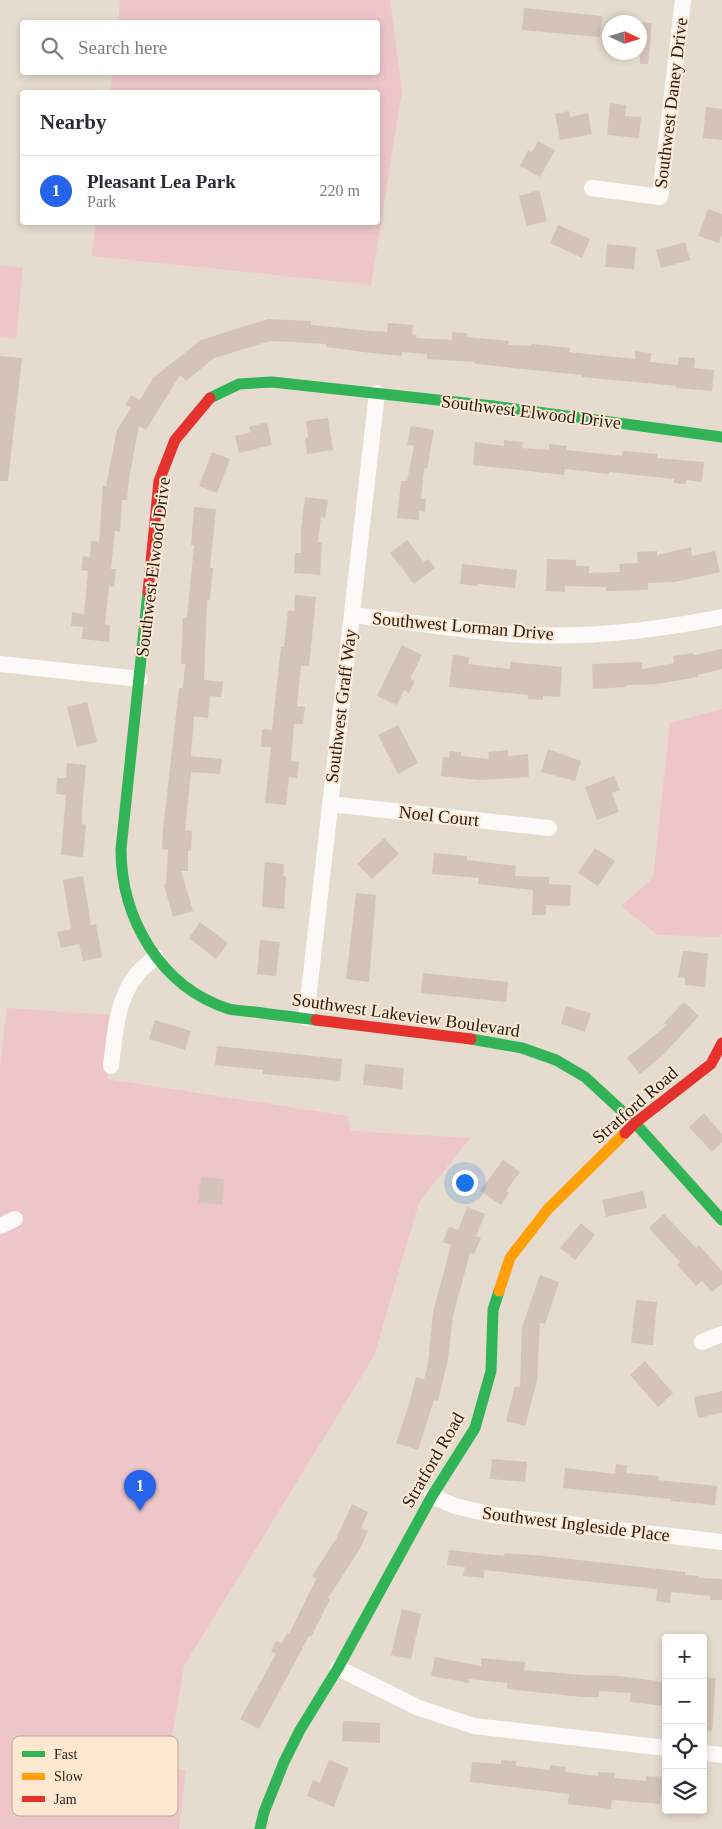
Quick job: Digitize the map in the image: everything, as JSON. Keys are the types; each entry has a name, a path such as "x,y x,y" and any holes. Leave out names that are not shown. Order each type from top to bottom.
{"street":[{"name":"Southwest Daney Drive","path":"592,188 660,197 684,0"},
{"name":"Southwest Elwood Drive","path":"156,957 137,928 128,901 122,876 121,849 159,481 175,440 209,398 239,384 272,382 493,406 722,437"},
{"name":"Southwest Graff Way","path":"306,1018 377,393"},
{"name":"Southwest Lorman Drive","path":"352,615 511,634 586,635 678,626 722,617"},
{"path":"0,664 140,679"},
{"name":"Noel Court","path":"330,804 549,828"},
{"path":"112,1066 118,1010 126,991 138,973 156,957"},
{"name":"Southwest Lakeview Boulevard","path":"156,957 173,976 197,994 230,1009 491,1040 556,1060 585,1077 635,1124 722,1220"},
{"name":"Stratford Road","path":"260,1829 264,1812 284,1762 300,1730 338,1668 432,1496 475,1428 491,1370 494,1310 510,1258 548,1209 635,1124 711,1064 722,1043"},
{"path":"702,1342 722,1334"},
{"name":"Southwest Ingleside Place","path":"432,1496 455,1506 493,1515 722,1542"},
{"path":"338,1668 419,1708 474,1726 662,1748"},
{"path":"707,1753 722,1755"}],"shaded area":[{"path":"120,0 390,0 402,91 371,285 92,256 96,225 380,225 380,90 110,90 112,75 380,75 380,20 118,20"},
{"path":"0,265 23,268 16,339 0,337"},
{"path":"722,709 722,933 720,937 658,935 621,906 653,878 670,723"},
{"path":"7,1008 114,1015 107,1079 348,1116 351,1131 470,1138 419,1202 374,1356 184,1666 172,1736 12,1736 12,1816 178,1816 178,1769 186,1770 179,1829 0,1829 0,1068"}],"building":[{"path":"524,8 602,16 600,37 522,30"},
{"path":"647,23 652,23 648,64 640,64 640,60 647,60"},
{"path":"610,103 626,105 625,116 641,117 639,138 607,135"},
{"path":"706,107 722,109 722,140 703,138"},
{"path":"569,111 570,117 588,113 592,134 560,140 555,114"},
{"path":"538,141 555,150 540,177 520,166 528,150 532,152"},
{"path":"539,190 547,221 527,226 519,196"},
{"path":"708,209 722,214 722,235 719,243 698,236"},
{"path":"558,225 590,239 582,258 550,243"},
{"path":"685,242 690,260 661,268 656,250"},
{"path":"607,244 636,247 634,269 605,267"},
{"path":"268,319 311,321 311,325 387,332 388,323 413,325 412,334 417,335 416,338 452,340 452,332 467,333 467,337 509,341 508,345 531,346 532,344 570,348 569,352 635,359 635,351 651,353 650,362 678,365 679,357 695,358 694,368 714,370 712,391 475,364 475,362 427,359 427,354 402,352 402,356 371,353 326,347 326,344 271,341 214,358 186,381 180,375 146,430 139,426 127,500 122,500 120,532 115,531 111,569 116,569 114,587 109,586 105,624 110,625 109,642 82,639 83,627 71,626 72,612 84,614 88,571 81,570 83,556 90,557 91,541 99,542 103,486 106,486 117,430 131,408 125,405 131,395 140,400 153,378 201,340"},
{"path":"0,356 22,358 8,481 0,481"},
{"path":"328,418 333,450 307,454 305,438 308,437 306,421"},
{"path":"267,422 272,445 239,453 235,436 251,432 249,427"},
{"path":"411,426 434,430 427,469 424,468 421,499 426,499 425,512 419,511 419,520 397,518 401,481 407,481 414,446 407,445"},
{"path":"504,440 523,442 522,448 549,450 549,444 567,446 566,450 622,456 623,451 657,454 657,458 704,462 702,482 686,480 686,484 674,483 674,479 565,469 564,475 473,465 475,442 504,446"},
{"path":"212,452 230,459 217,493 199,486"},
{"path":"305,497 328,500 325,518 321,517 318,542 322,542 320,575 294,573 295,553 301,553 301,529"},
{"path":"194,507 216,509 210,568 213,568 210,600 207,600 204,680 223,682 221,697 210,696 208,718 194,716 191,756 222,759 220,774 191,772 185,830 192,831 191,851 188,851 188,871 181,871 193,911 173,917 164,885 166,884 168,850 162,849 179,688 183,688 185,664 181,664 183,618 187,618 194,545 191,545"},
{"path":"407,540 424,562 428,559 435,568 414,584 390,553"},
{"path":"691,547 692,556 715,551 720,572 675,582 648,583 648,590 606,591 606,587 565,586 565,592 546,591 547,559 576,560 576,566 589,566 589,573 620,572 619,564 638,563 637,552 657,551 657,555"},
{"path":"462,564 517,570 515,588 460,584"},
{"path":"295,595 316,597 309,666 301,666 297,706 305,707 303,724 294,724 291,761 299,762 297,778 289,777 286,805 265,803 271,747 261,747 262,729 272,730 281,647 284,647 288,610 294,611"},
{"path":"402,645 422,655 410,679 415,681 409,693 404,690 397,705 377,696"},
{"path":"722,649 722,669 698,675 698,677 658,684 593,689 592,664 642,662 642,669 674,663 673,656 693,653 694,655"},
{"path":"453,655 469,657 468,664 510,669 511,662 562,667 560,697 543,696 543,700 528,699 528,695 449,687"},
{"path":"87,702 97,742 77,747 67,707"},
{"path":"398,725 418,763 398,774 378,735"},
{"path":"548,749 581,761 575,781 541,772"},
{"path":"508,750 508,756 528,754 529,777 479,780 441,776 443,757 449,758 450,751 461,752 461,756 489,759 488,752"},
{"path":"67,763 86,765 82,812 82,824 86,825 83,857 61,855 66,795 56,794 57,778 66,778"},
{"path":"614,776 620,790 612,793 619,812 597,820 585,787"},
{"path":"384,838 399,854 372,879 357,864"},
{"path":"595,848 615,861 598,886 578,873"},
{"path":"434,853 467,856 467,860 516,866 515,876 549,877 549,884 571,885 570,906 546,905 546,915 532,915 533,890 478,884 479,878 432,874"},
{"path":"265,862 284,864 283,876 286,877 284,909 262,907"},
{"path":"83,876 91,925 96,924 102,957 83,961 79,944 61,948 57,932 71,929 63,880"},
{"path":"356,893 376,895 369,982 346,979"},
{"path":"200,922 228,943 216,959 189,938"},
{"path":"260,940 280,942 276,976 257,974"},
{"path":"683,951 708,953 705,987 685,985 685,978 678,977"},
{"path":"423,973 508,982 506,1002 421,993"},
{"path":"684,1002 699,1016 663,1055 640,1074 627,1058 667,1025 664,1023"},
{"path":"566,1006 591,1013 585,1032 561,1024"},
{"path":"155,1020 191,1031 185,1050 149,1039"},
{"path":"217,1046 342,1059 340,1081 263,1074 263,1070 215,1065"},
{"path":"365,1064 404,1068 402,1089 363,1085"},
{"path":"704,1113 722,1134 722,1142 712,1152 689,1127"},
{"path":"503,1160 520,1172 506,1191 509,1193 501,1205 480,1191"},
{"path":"201,1177 224,1179 222,1205 198,1203"},
{"path":"643,1191 647,1208 606,1217 602,1200"},
{"path":"467,1207 485,1214 476,1236 481,1238 474,1254 470,1253 453,1316 448,1359 438,1401 434,1400 418,1450 396,1443 416,1377 424,1379 428,1364 433,1312 451,1245 443,1242 449,1227 458,1230"},
{"path":"664,1214 696,1248 699,1245 722,1271 722,1284 712,1292 702,1281 696,1286 677,1265 680,1262 649,1228"},
{"path":"581,1223 595,1235 575,1260 560,1248"},
{"path":"540,1275 559,1282 545,1324 540,1323 537,1381 525,1426 506,1421 515,1386 520,1387 522,1327"},
{"path":"636,1300 657,1302 653,1345 631,1343"},
{"path":"645,1361 673,1393 658,1407 630,1375"},
{"path":"722,1391 722,1413 698,1418 694,1397"},
{"path":"492,1459 527,1462 525,1482 490,1479"},
{"path":"616,1464 627,1465 626,1473 659,1476 658,1480 717,1486 715,1505 563,1488 565,1468 615,1474"},
{"path":"352,1504 368,1512 361,1528 368,1531 360,1549 328,1598 330,1599 311,1637 309,1636 259,1729 240,1719 276,1654 271,1651 276,1641 282,1643 287,1633 289,1634 316,1579 312,1576 336,1539"},
{"path":"449,1550 504,1556 505,1553 544,1556 685,1572 685,1575 699,1576 699,1578 722,1579 722,1600 710,1600 710,1596 671,1592 670,1603 656,1601 657,1589 484,1570 484,1578 463,1576 465,1567 447,1565"},
{"path":"402,1609 421,1614 411,1659 391,1655"},
{"path":"435,1657 481,1666 481,1658 525,1662 524,1670 618,1676 662,1682 662,1706 630,1702 631,1693 599,1691 599,1697 581,1697 507,1689 507,1683 469,1679 469,1683 431,1676"},
{"path":"707,1677 716,1678 712,1731 707,1730"},
{"path":"343,1721 380,1723 380,1743 342,1741"},
{"path":"329,1760 349,1768 334,1807 307,1796 313,1780 320,1783"},
{"path":"501,1760 516,1761 516,1766 550,1770 550,1765 566,1767 565,1772 598,1776 598,1772 615,1773 614,1778 646,1781 646,1776 662,1777 660,1804 612,1800 611,1809 568,1804 569,1794 470,1782 472,1762 501,1764"}],"traffic: fast":[{"path":"210,398 239,384 272,382 493,406 722,437"},
{"path":"148,592 121,849 123,875 128,900 137,924 149,947 165,967 183,984 205,999 232,1010 316,1020"},
{"path":"471,1039 522,1048 556,1060 585,1077 635,1123 722,1220"},
{"path":"260,1829 264,1812 284,1762 300,1730 338,1668 432,1496 475,1428 491,1371 493,1310 499,1291"}],"traffic: slow":[{"path":"499,1291 510,1258 548,1209 625,1133"}],"traffic: jam":[{"path":"148,592 159,481 175,440 210,398"},
{"path":"316,1020 471,1039"},
{"path":"625,1133 635,1123 711,1064 722,1043"}],"place":[{"name":"Pleasant Lea Park","path":"140,1511"}]}
